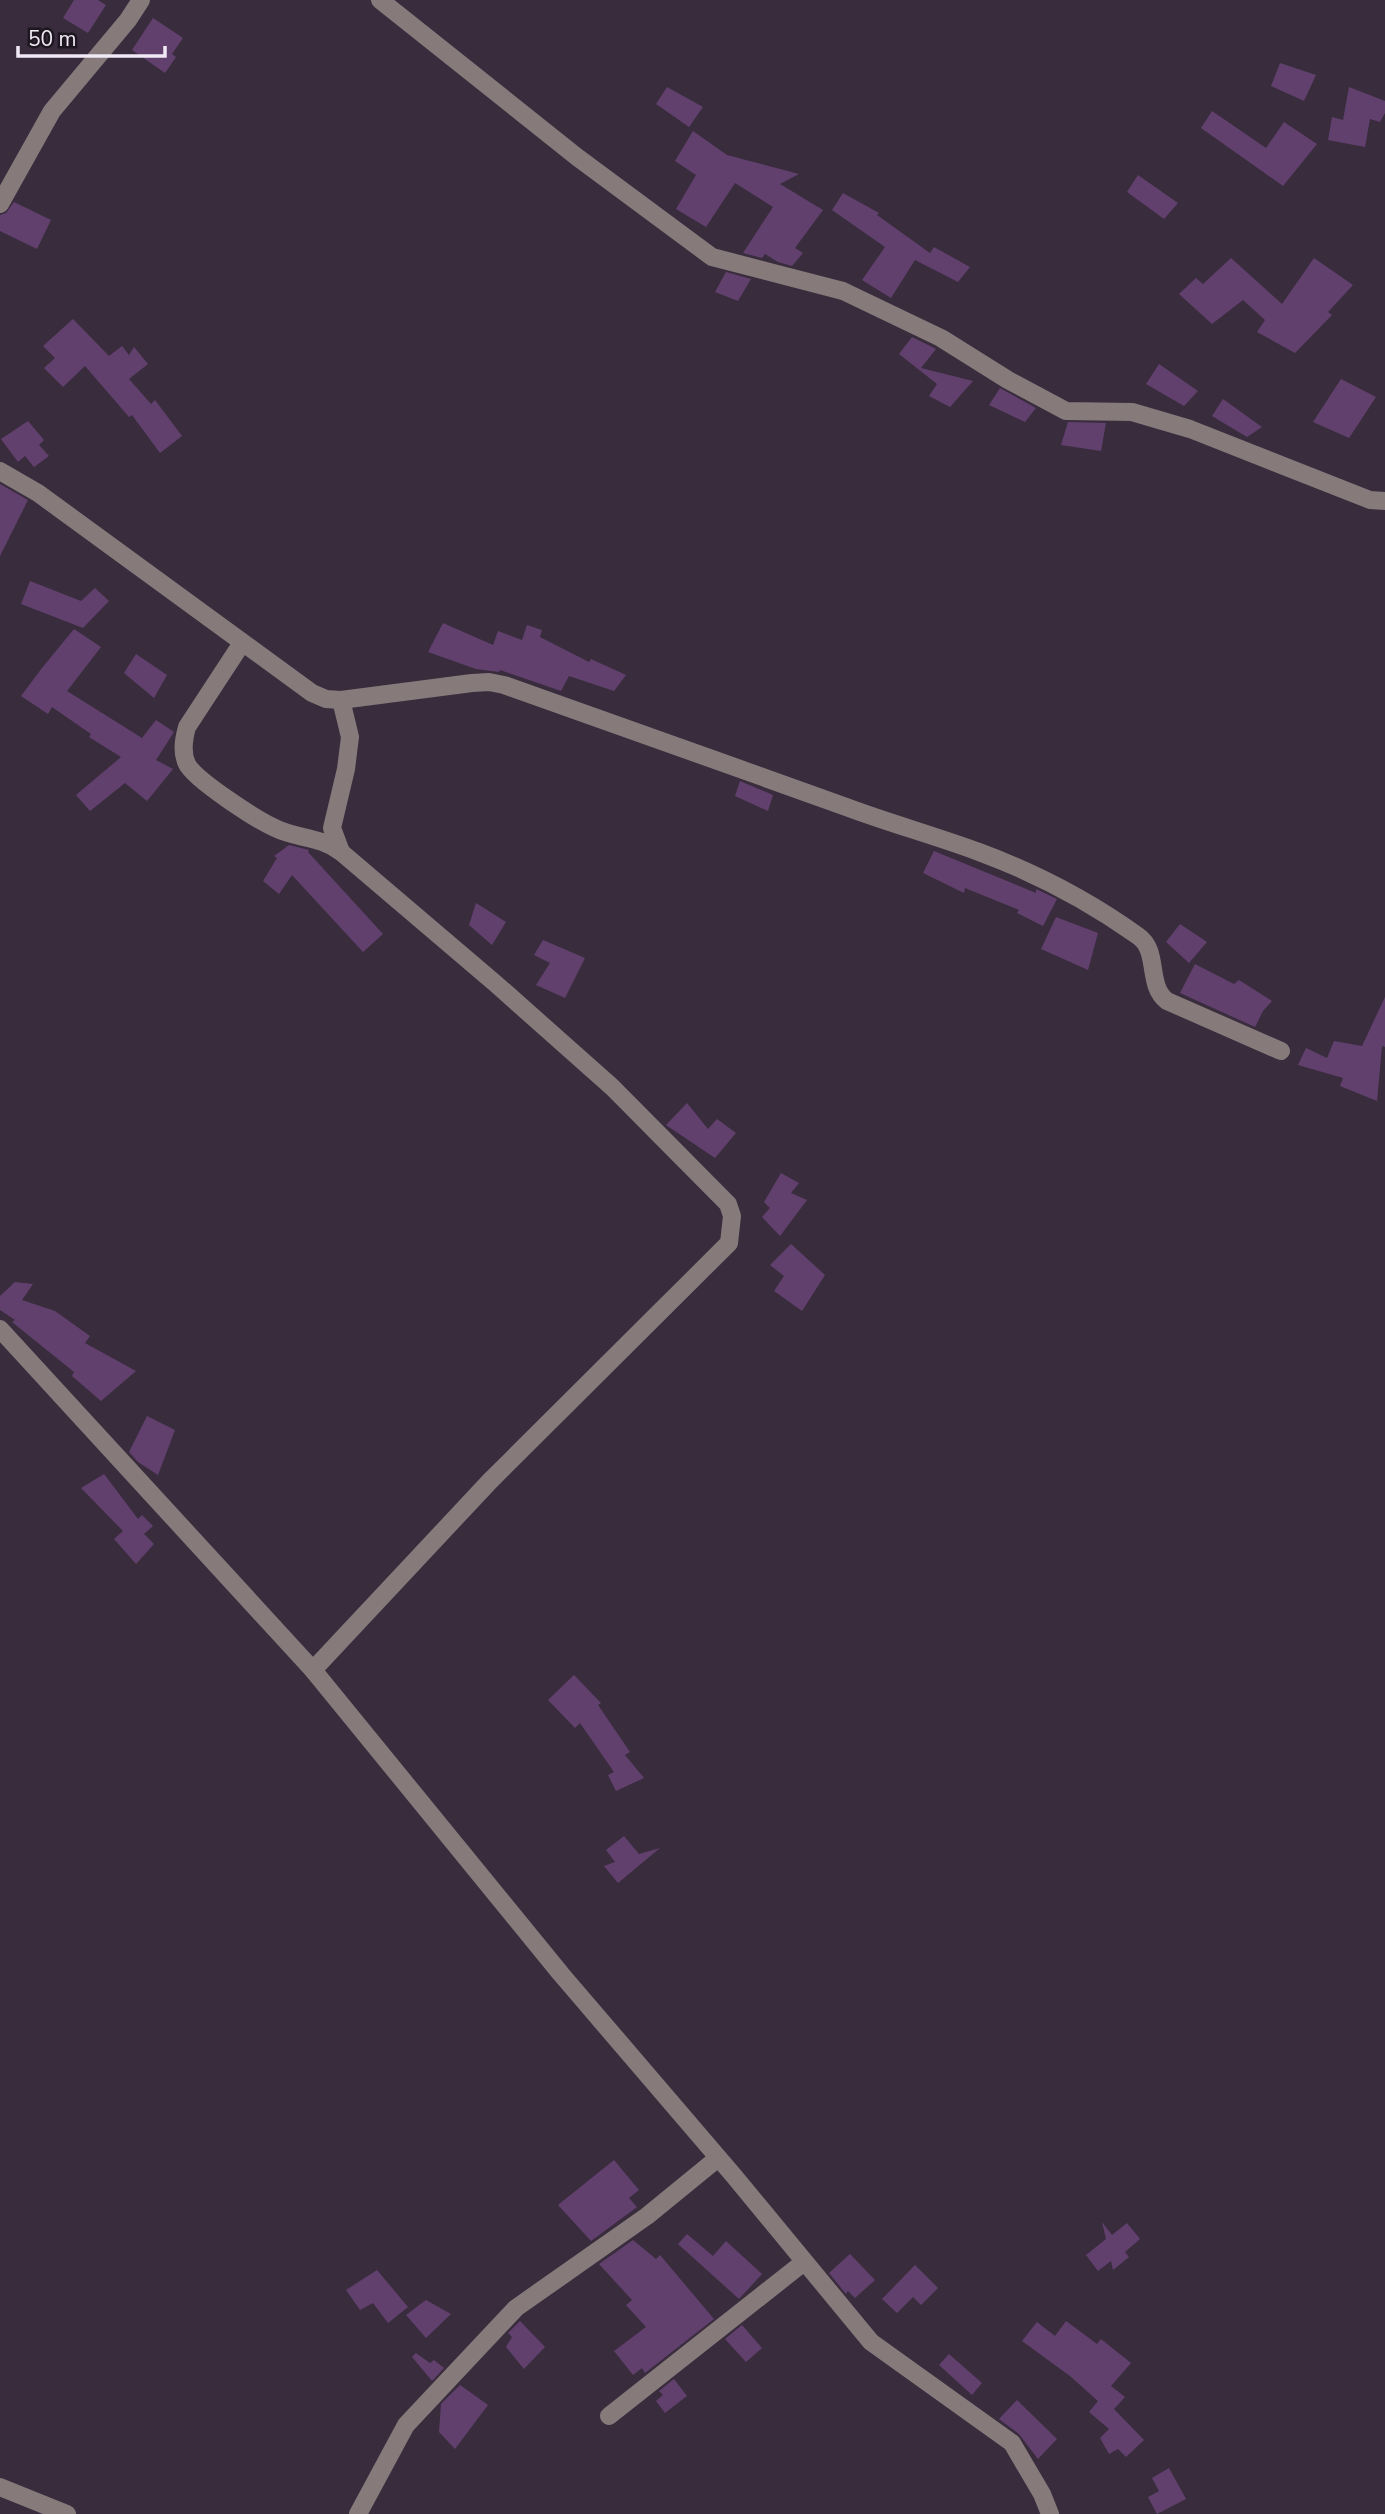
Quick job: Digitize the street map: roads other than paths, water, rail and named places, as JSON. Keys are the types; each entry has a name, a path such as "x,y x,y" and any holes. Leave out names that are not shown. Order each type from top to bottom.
{"street":[{"path":"0,204 52,111 128,20 141,0"},
{"path":"380,0 578,157 712,257 843,291 941,338 1008,380 1066,411 1132,412 1190,429 1370,500 1385,501"},
{"path":"0,471 38,494 312,693 326,699 341,700 472,683 504,685 681,746 850,809 978,851 1082,898 1142,938 1150,953 1158,992 1167,1001 1281,1051"},
{"path":"242,643 187,727 184,738 187,765 201,779 277,830 321,839 341,852 612,1087 728,1204 732,1216 729,1243 490,1481 313,1670"},
{"path":"341,700 350,737 346,769 332,828 341,852"},
{"path":"0,1329 313,1670 561,1974 871,2342 1012,2443 1042,2494 1050,2514"},
{"path":"358,2514 406,2426 516,2308 647,2216 718,2158"},
{"path":"609,2416 804,2262"},
{"path":"0,2487 67,2514"}]}
